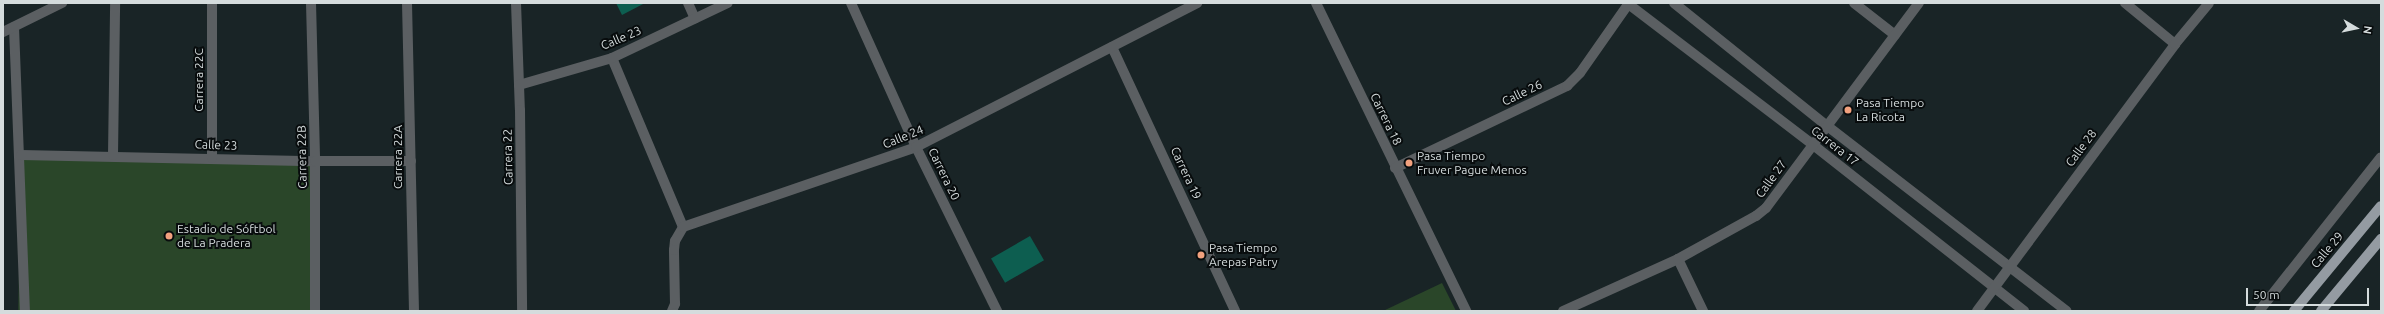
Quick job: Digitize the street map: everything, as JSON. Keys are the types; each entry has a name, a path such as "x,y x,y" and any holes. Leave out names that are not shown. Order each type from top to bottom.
{"main road":[{"name":"Calle 29","path":"2294,311 2381,206"},
{"path":"2321,311 2381,239"}],"street":[{"path":"3,32 62,3"},
{"path":"113,155 115,3"},
{"name":"Carrera 22C","path":"212,3 212,158"},
{"name":"Carrera 22B","path":"311,3 315,161 315,311"},
{"name":"Carrera 22A","path":"407,3 414,311"},
{"name":"Carrera 22","path":"516,3 519,85 522,311"},
{"path":"688,3 695,19"},
{"name":"Calle 23","path":"519,85 612,58 728,3"},
{"name":"Carrera 20","path":"851,3 916,147 997,311"},
{"name":"Calle 24","path":"683,227 916,147 1197,3"},
{"name":"Carrera 18","path":"1316,3 1395,168 1466,311"},
{"name":"Calle 26","path":"1395,168 1567,86 1580,73 1628,3"},
{"name":"Carrera 17","path":"1628,3 1812,144 2024,311"},
{"name":"Carrera 17","path":"1674,3 1826,125 2010,265 2067,311"},
{"path":"1854,3 1895,35"},
{"name":"Calle 27","path":"1563,311 1678,259 1756,216 1766,208 1826,125 1919,3"},
{"path":"2125,3 2175,44"},
{"name":"Calle 28","path":"1977,311 1994,286 2175,44 2209,3"},
{"path":"14,27 21,155 25,311"},
{"name":"Carrera 19","path":"1112,47 1235,311"},
{"path":"612,58 683,227 675,241 675,304 672,311"},
{"name":"Calle 23","path":"21,155 113,155 315,161 411,161"},
{"path":"2259,311 2381,157"},
{"path":"1678,259 1703,311"}],"green space":[{"name":"Estadio de Sóftbol de La Pradera","path":"21,155 315,160 312,311 18,311"},
{"path":"1442,283 1456,311 1383,311"}],"building":[{"path":"616,3 645,3 622,15"},
{"path":"1030,236 1044,260 1005,283 991,259"}],"place":[{"name":"Pasa Tiempo La Ricota","path":"1848,110"},
{"name":"Pasa Tiempo Fruver Pague Menos","path":"1409,163"},
{"name":"Estadio de Sóftbol de La Pradera","path":"169,236"},
{"name":"Pasa Tiempo Arepas Patry","path":"1201,255"}]}
